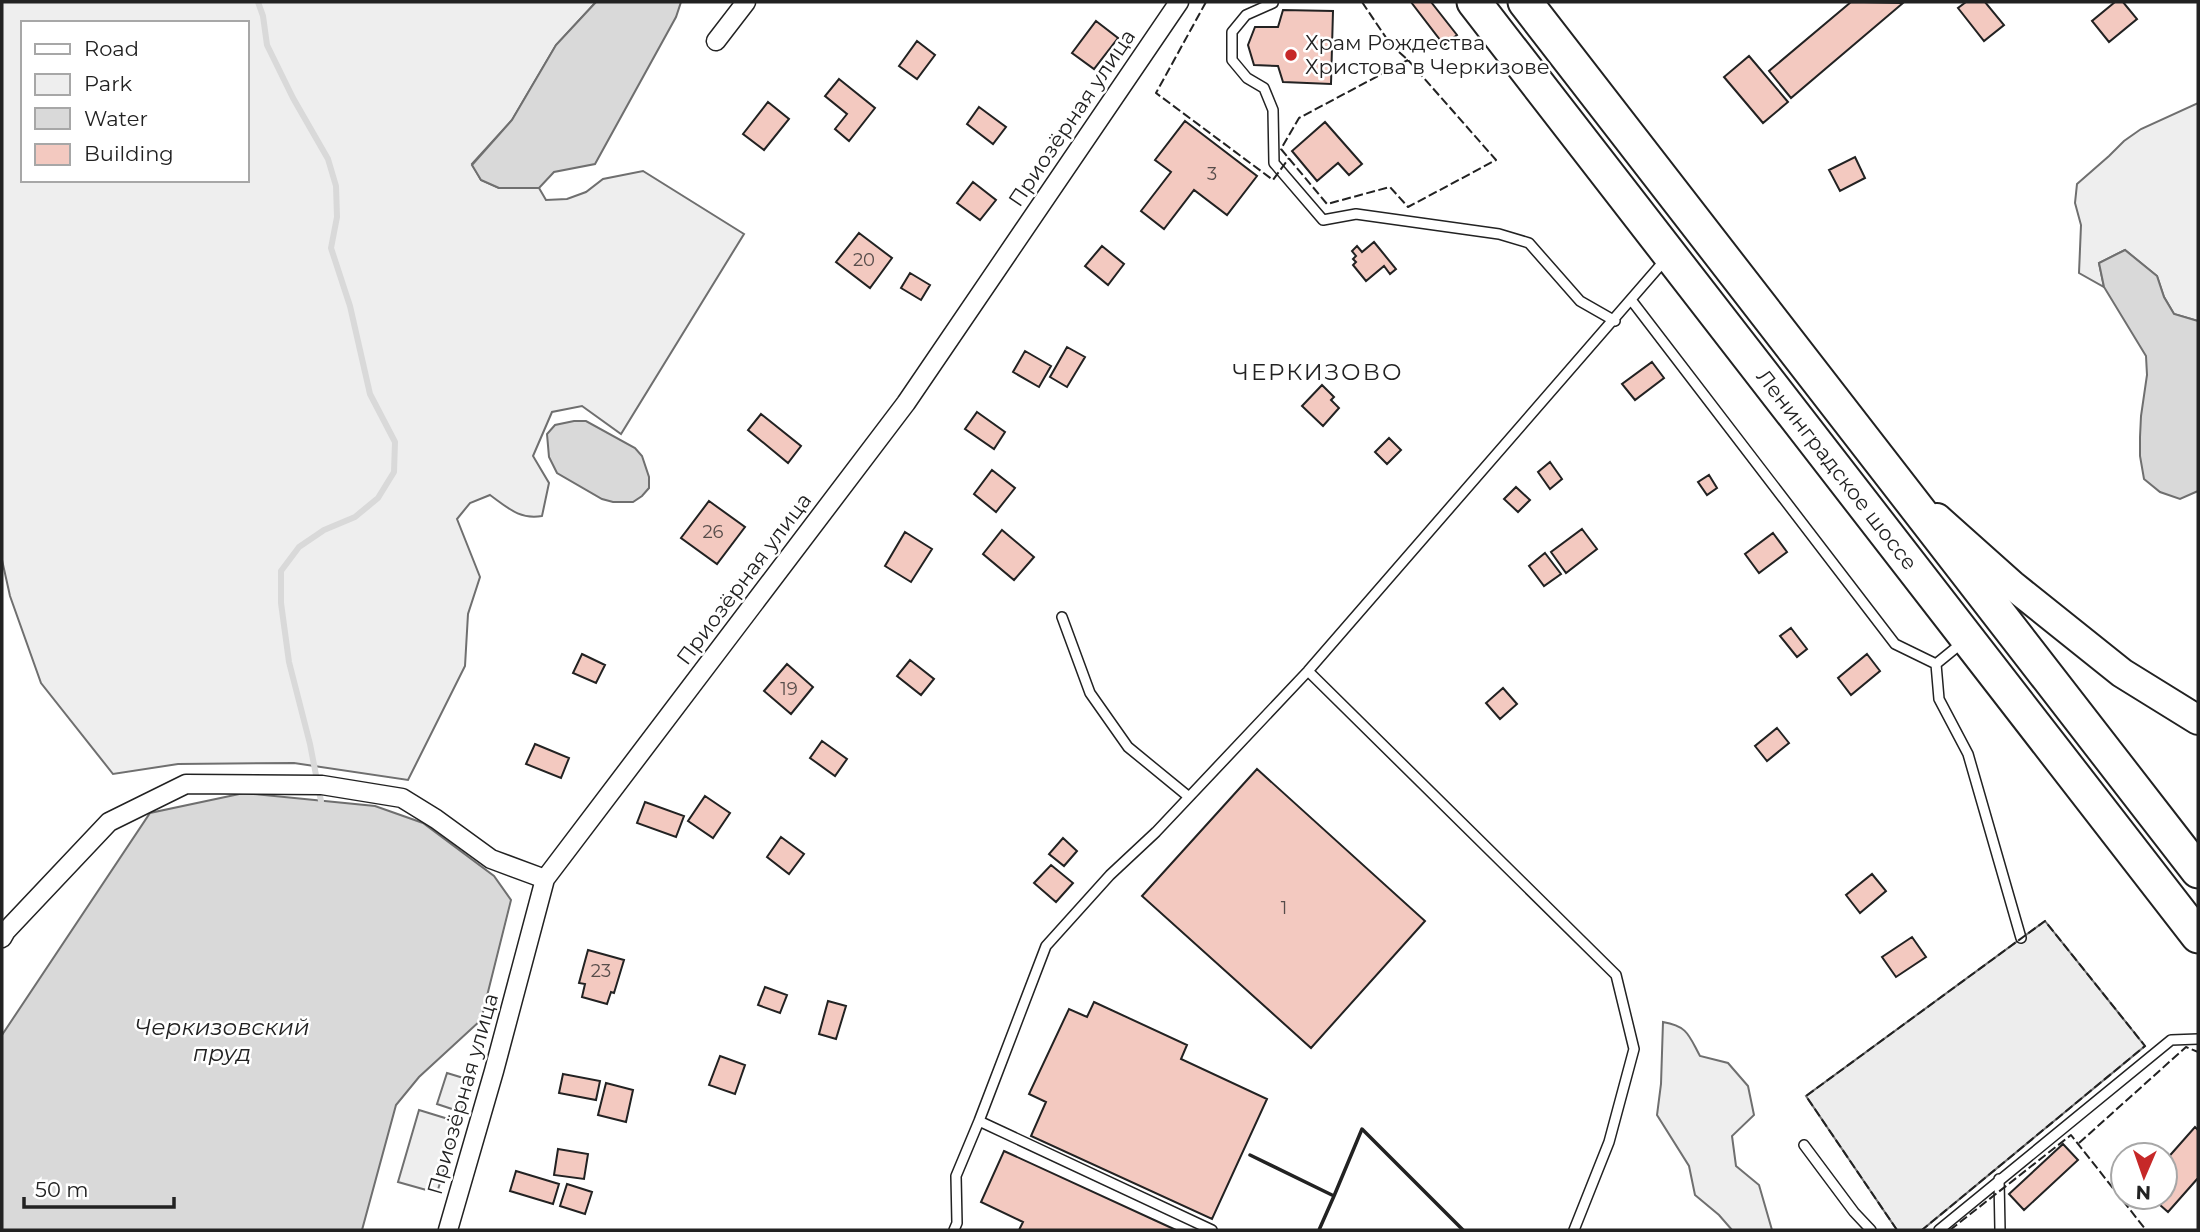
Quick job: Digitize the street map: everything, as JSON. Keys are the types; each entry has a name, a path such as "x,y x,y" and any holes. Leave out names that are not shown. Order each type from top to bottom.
{"highway":[{"name":"Ленинградское шоссе","path":"1474,2 2198,936"},
{"name":"Ленинградское шоссе","path":"1525,2 2198,871"}],"main road":[{"path":"1895,481 2012,585 2122,673 2198,720"}],"street":[{"path":"716,41 746,2"},
{"name":"Приозёрная улица","path":"449,1230 545,879 906,403 1174,3"},
{"path":"2,938 109,822 186,784 322,785 402,798 491,859 545,879"}],"lane":[{"path":"1273,3 1245,15 1232,32 1232,60 1247,78 1264,88 1273,110 1273,163 1323,220 1356,214 1499,234 1529,243 1580,301 1615,321"},
{"path":"954,1230 957,1223 956,1176 1046,946 1110,875 1156,832 1308,671 1670,255"},
{"path":"1632,301 1895,644 1936,664"},
{"path":"1062,617 1090,693 1128,747 1189,797"},
{"path":"1936,664 1968,639"},
{"path":"1936,664 1939,699 1968,754 2021,938"},
{"path":"1308,671 1616,975 1634,1049 1609,1142 1574,1230"},
{"path":"1940,1230 1999,1179 2171,1041 2198,1039"},
{"path":"979,1121 1212,1230"},
{"path":"1804,1146 1871,1230"},
{"path":"1999,1179 2000,1230"}],"green space":[{"path":"2,2 596,2 556,45 512,120 472,164 481,180 499,188 539,188 546,200 567,199 586,192 603,179 643,171 744,234 621,434 582,406 552,412 533,456 549,483 542,516 521,515 490,495 470,503 457,519 480,577 468,614 465,666 408,780 294,763 178,764 113,774 41,683 10,596 2,560"},
{"path":"2198,103 2198,321 2174,314 2164,297 2157,276 2125,250 2099,263 2104,287 2079,273 2081,225 2075,203 2077,184 2124,141 2141,129"},
{"path":"1663,1022 1683,1029 1700,1056 1728,1063 1748,1086 1754,1115 1732,1136 1736,1166 1759,1185 1772,1230 1732,1230 1695,1195 1689,1166 1657,1115"},
{"path":"447,1073 470,1080 461,1112 437,1104"},
{"path":"419,1110 458,1122 437,1193 398,1182"}],"shaded area":[{"path":"2045,921 2145,1046 1922,1230 1897,1230 1806,1096"}],"water":[{"path":"596,2 681,2 676,17 595,164 554,172 539,188 499,188 481,180 472,165 512,120 556,45"},
{"path":"2125,250 2157,276 2164,297 2174,314 2198,321 2198,491 2180,499 2160,492 2144,479 2140,437 2147,375 2146,356 2104,287 2099,263"},
{"path":"586,421 635,448 642,456 649,477 649,488 642,496 633,502 613,502 602,499 557,473 549,457 547,434 555,425"},
{"name":"Черкизовский пруд","path":"244,793 375,806 423,823 494,876 511,900 481,1020 419,1077 396,1105 362,1230 2,1230 2,1035 150,813"}],"building":[{"path":"1411,2 1431,2 1457,35 1444,45"},
{"path":"1851,2 1903,3 1791,98 1769,71"},
{"path":"1966,2 1985,2 2004,25 1984,41 1958,8"},
{"path":"2115,2 2123,2 2137,19 2109,42 2092,21"},
{"name":"Храм Рождества Христова в Черкизове","path":"1283,10 1333,11 1331,84 1283,82 1278,66 1254,65 1248,45 1255,27 1278,27"},
{"path":"1096,21 1118,38 1094,69 1072,53"},
{"path":"917,41 935,55 917,79 899,66"},
{"path":"1749,56 1788,102 1763,123 1724,77"},
{"path":"839,79 875,108 849,141 835,129 847,114 825,96"},
{"path":"768,102 789,119 764,150 743,134"},
{"path":"979,107 1006,127 993,144 967,124"},
{"path":"1185,121 1257,176 1227,215 1194,190 1164,229 1141,211 1171,172 1155,160"},
{"path":"1325,122 1362,164 1349,175 1338,163 1317,181 1292,151"},
{"path":"1855,157 1865,178 1840,191 1829,170"},
{"path":"973,182 996,200 980,220 957,203"},
{"path":"859,233 892,258 870,288 836,262"},
{"path":"1374,242 1396,269 1390,274 1384,266 1366,281 1353,265 1356,256 1352,251 1357,246 1362,252"},
{"path":"1102,246 1124,264 1108,285 1085,266"},
{"path":"910,273 930,285 921,300 901,288"},
{"path":"1067,347 1085,357 1067,387 1050,377"},
{"path":"1025,351 1051,366 1039,387 1013,372"},
{"path":"1652,362 1664,378 1635,400 1622,384"},
{"path":"1322,385 1334,397 1331,400 1339,408 1323,426 1302,406"},
{"path":"977,412 1005,432 994,449 965,429"},
{"path":"761,414 801,446 788,463 748,430"},
{"path":"1389,438 1401,450 1387,464 1375,452"},
{"path":"1550,462 1562,479 1550,489 1538,472"},
{"path":"992,470 1015,488 996,512 974,494"},
{"path":"1709,475 1717,488 1707,495 1698,482"},
{"path":"1516,487 1530,500 1518,512 1504,499"},
{"path":"709,501 745,527 717,564 681,538"},
{"path":"1582,529 1597,549 1566,573 1551,552"},
{"path":"1002,530 1034,557 1014,580 983,554"},
{"path":"905,532 932,549 911,582 885,566"},
{"path":"1773,533 1787,552 1759,573 1745,554"},
{"path":"1545,553 1561,574 1544,586 1529,566"},
{"path":"1791,628 1807,649 1797,657 1780,636"},
{"path":"582,654 605,665 596,683 573,673"},
{"path":"1867,654 1880,671 1851,695 1838,678"},
{"path":"910,660 934,679 921,695 897,676"},
{"path":"787,664 813,687 791,714 764,691"},
{"path":"1503,688 1517,704 1500,719 1486,703"},
{"path":"1777,728 1789,743 1767,761 1755,746"},
{"path":"822,741 847,759 835,776 810,758"},
{"path":"535,744 569,758 561,778 526,764"},
{"path":"1257,769 1425,921 1311,1048 1142,896"},
{"path":"705,796 730,813 713,838 688,821"},
{"path":"645,802 684,816 676,837 637,823"},
{"path":"781,837 804,854 789,874 767,857"},
{"path":"1063,838 1077,851 1064,866 1049,854"},
{"path":"1051,865 1073,883 1056,902 1034,883"},
{"path":"1872,874 1886,891 1860,913 1846,895"},
{"path":"1912,937 1926,957 1896,977 1882,957"},
{"path":"588,950 624,960 614,993 611,992 607,1004 582,997 585,984 579,983"},
{"path":"765,987 787,995 780,1013 758,1005"},
{"path":"828,1001 846,1006 836,1039 819,1034"},
{"path":"1094,1002 1187,1045 1181,1059 1267,1099 1212,1219 1031,1136 1046,1102 1029,1094 1069,1009 1087,1017"},
{"path":"720,1056 745,1065 735,1094 709,1085"},
{"path":"563,1074 600,1081 596,1100 559,1093"},
{"path":"606,1083 633,1090 626,1122 598,1115"},
{"path":"2195,1127 2198,1130 2198,1178 2179,1200 2179,1145"},
{"path":"2063,1144 2078,1160 2024,1210 2009,1194"},
{"path":"558,1149 588,1154 584,1179 554,1175"},
{"path":"1004,1151 1176,1230 1019,1230 1023,1222 981,1202"},
{"path":"516,1171 559,1184 553,1204 510,1191"},
{"path":"567,1184 592,1192 585,1214 560,1206"}],"waterway":[{"path":"258,2 267,45 328,159 336,186 337,217 331,248 350,306 370,394 395,442 394,472 378,498 355,517 324,530 299,547 281,571 281,603 289,662 321,801"}],"fence":[{"path":"1206,2 1156,93 1273,180 1289,158"},
{"path":"1362,2 1391,45 1408,60 1496,160 1408,207 1390,187 1327,204 1281,149 1299,118 1408,60"},
{"path":"1897,1230 1806,1096 2045,921 2145,1046 1922,1230"},
{"path":"2079,1143 2186,1047 2198,1052"},
{"path":"1950,1230 2071,1135 2146,1230"}],"wall":[{"path":"1334,1196 1362,1129 1463,1230"},
{"path":"1250,1155 1334,1196 1319,1230"}],"place":[{"name":"Храм Рождества Христова в Черкизове","path":"1291,55"}],"district":[{"name":"ЧЕРКИЗОВО","path":"1318,372"}]}
